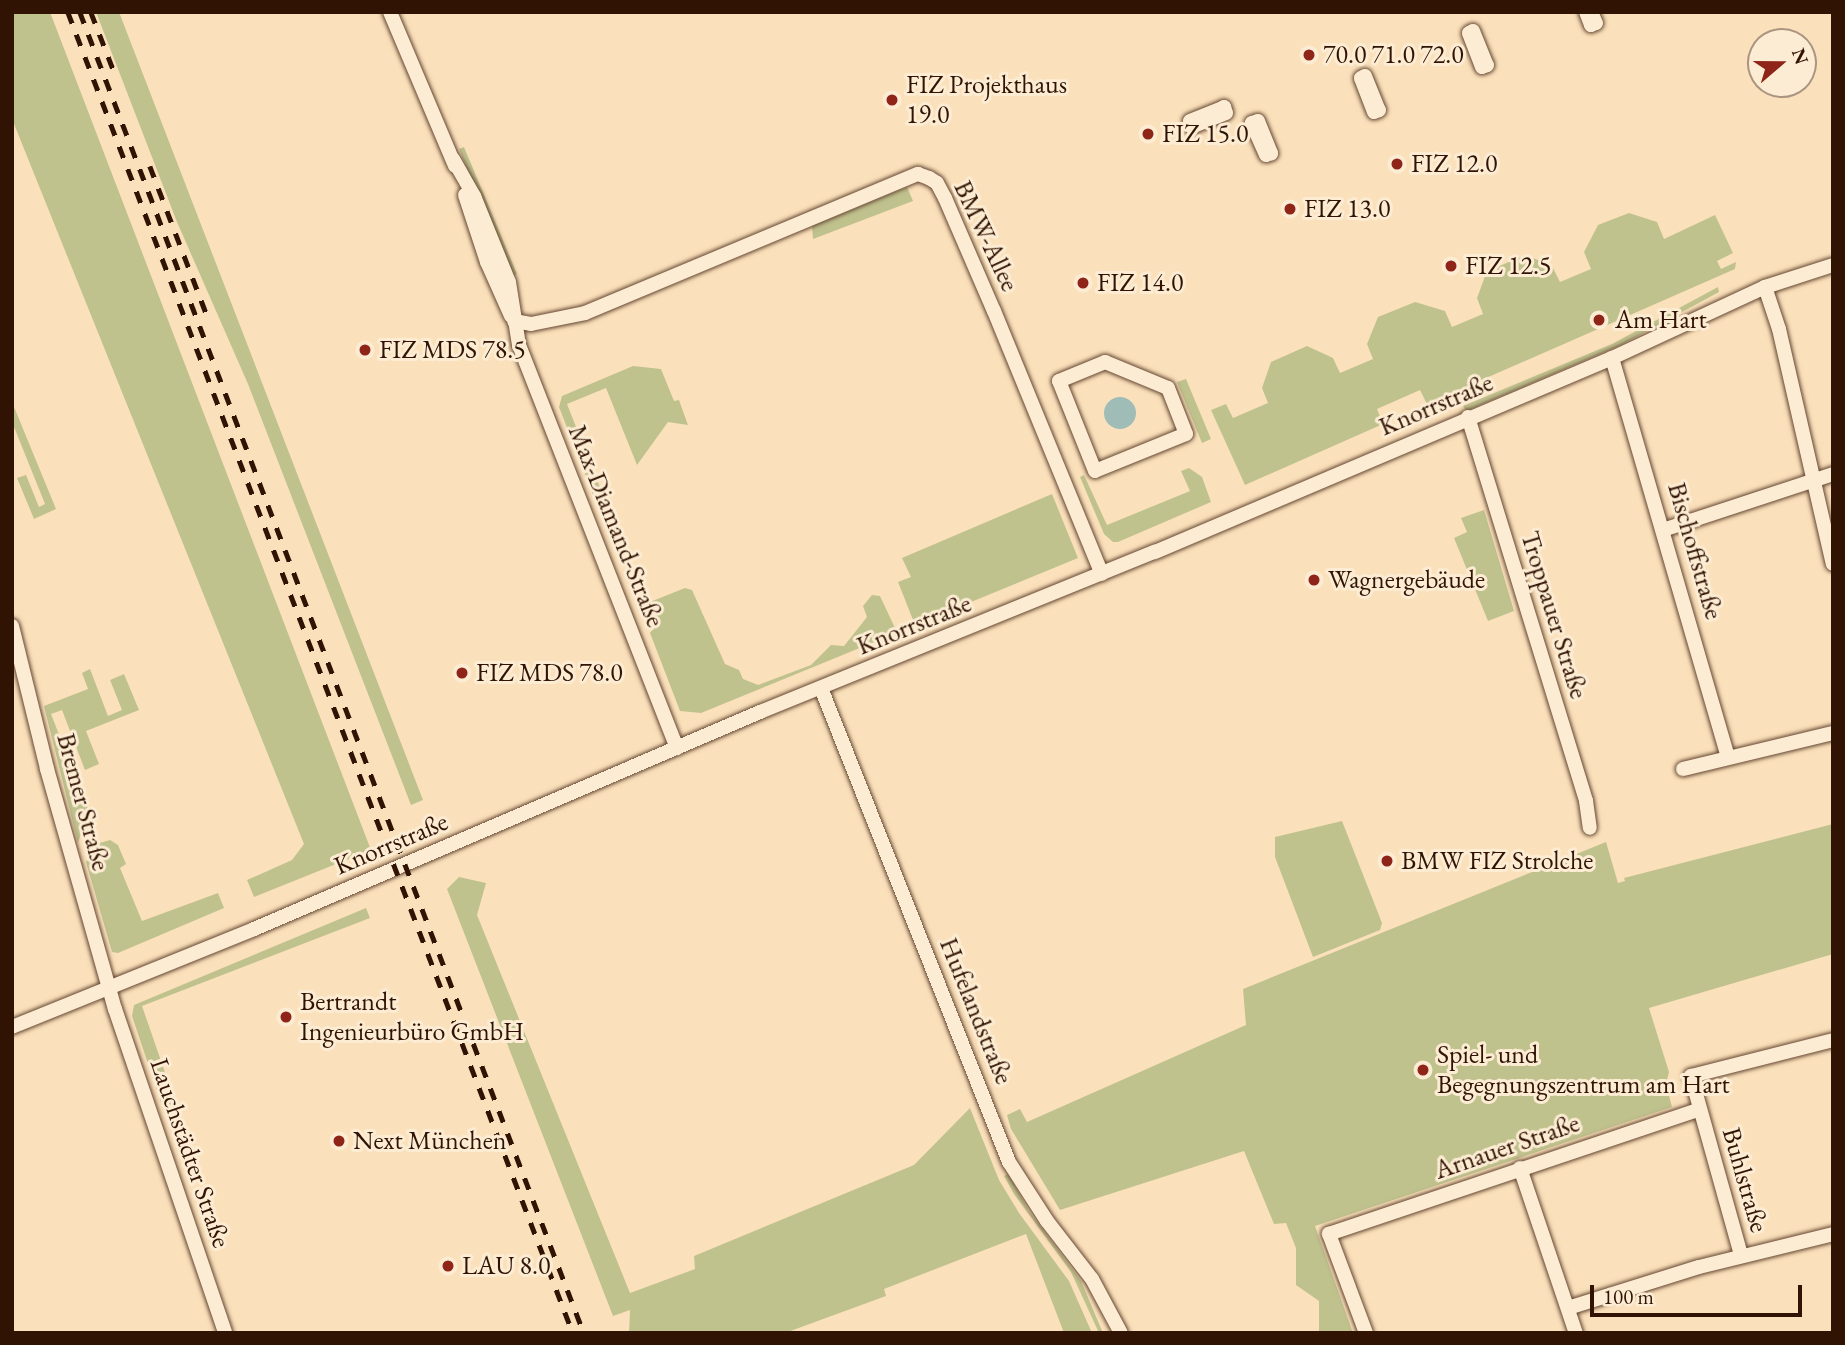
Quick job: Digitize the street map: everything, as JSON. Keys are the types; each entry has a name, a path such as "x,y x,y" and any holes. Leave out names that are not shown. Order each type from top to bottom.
{"street":[{"name":"Max-Diamand-Straße","path":"390,12 453,159 474,196 509,282 514,321 537,394 677,748"},
{"name":"BMW-Allee","path":"514,321 531,324 585,313 918,174 929,177 937,183 945,198 1102,574"},
{"name":"Knorrstraße","path":"12,1027 110,989 821,688 1102,574 1612,358 1765,287 1833,265"},
{"path":"1765,287 1779,329 1833,564"},
{"name":"Bischoffstraße","path":"1612,358 1728,758"},
{"path":"1105,362 1168,388 1186,434 1096,471 1059,381 1105,362"},
{"name":"Troppauer Straße","path":"1468,417 1586,801 1590,828"},
{"path":"1663,530 1833,474"},
{"name":"Bremer Straße","path":"12,626 50,781 110,989"},
{"name":"Hufelandstraße","path":"821,688 1009,1162 1047,1221 1092,1279 1121,1333"},
{"path":"1684,769 1833,733"},
{"name":"Lauchstädter Straße","path":"110,989 225,1333"},
{"name":"Buhlstraße","path":"1741,1255 1691,1076 1833,1041"},
{"name":"Arnauer Straße","path":"1366,1333 1329,1234 1700,1109"},
{"path":"1520,1168 1576,1333"},
{"path":"1568,1308 1741,1255 1833,1234"}],"green space":[{"path":"12,12 50,12 371,850 254,897 247,880 292,860 304,844 12,119"},
{"path":"96,12 119,12 423,800 411,805 248,384 177,222"},
{"path":"464,147 517,274 513,276 459,149"},
{"path":"907,187 913,201 813,239 812,226"},
{"path":"1629,213 1657,222 1664,239 1715,215 1733,253 1717,261 1721,269 1736,262 1735,269 1427,404 1420,390 1377,409 1383,424 1245,485 1211,410 1226,404 1233,418 1268,403 1262,388 1271,362 1307,346 1333,358 1340,373 1373,359 1367,344 1378,317 1415,302 1445,311 1452,327 1483,314 1477,298 1487,271 1526,255 1552,266 1560,282 1591,269 1584,252 1598,225"},
{"path":"1718,287 1719,292 1621,345 1466,411 1463,406 1612,344"},
{"path":"633,366 661,369 674,401 679,400 688,425 668,422 637,465 606,388 567,404 618,533 609,536 559,407 562,396"},
{"path":"1186,379 1211,439 1202,443 1177,382"},
{"path":"12,402 56,509 34,519 17,478 26,475 39,507 45,504 12,422"},
{"path":"1189,468 1202,477 1211,502 1118,542 1113,542 1104,534 1080,477 1084,475 1107,525 1190,491 1181,471"},
{"path":"1052,494 1078,558 915,625 898,582 911,577 902,558"},
{"path":"1484,510 1514,611 1488,621 1454,538 1467,532 1461,518"},
{"path":"685,588 692,590 725,664 739,670 743,679 758,685 811,665 831,645 844,646 867,617 863,606 872,595 880,596 895,628 894,634 701,713 680,711 650,633 658,622 650,602"},
{"path":"90,669 108,716 122,710 110,680 124,674 139,710 86,731 99,764 85,770 62,710 51,714 89,811 78,843 44,706 88,689 82,673"},
{"path":"1342,821 1382,923 1380,930 1313,957 1275,857 1275,837"},
{"path":"1833,824 1833,954 1649,1008 1669,1072 1666,1084 1672,1107 1315,1226 1353,1333 1319,1333 1319,1301 1296,1285 1296,1248 1286,1223 1274,1224 1244,1151 1060,1210 1011,1129 1007,1115 1020,1109 1027,1122 1246,1025 1243,989 1606,842 1618,883 1625,881 1624,878"},
{"path":"110,840 118,845 126,864 120,868 142,921 218,893 224,908 118,953 112,952 86,862 96,844"},
{"path":"459,877 486,883 477,915 630,1293 695,1269 694,1256 914,1165 970,1108 999,1180 1019,1213 1069,1281 1092,1333 1064,1333 1026,1234 884,1289 886,1296 785,1333 629,1333 630,1310 613,1316 447,889"},
{"path":"366,908 370,918 142,1006 178,1110 165,1114 132,1016 134,1005"},
{"path":"1008,1174 1029,1211 1081,1281 1103,1333 1099,1333 1071,1272 1014,1194 1004,1176"}],"water":[{"path":"1120,397 1131,402 1136,413 1131,424 1120,429 1109,424 1104,413 1109,402"}],"railway":[{"path":"68,12 573,1333"},
{"path":"80,12 584,1333"},
{"path":"91,12 115,74"},
{"path":"150,166 206,313"}],"place":[{"name":"70.0 71.0 72.0","path":"1309,55"},
{"name":"FIZ Projekthaus 19.0","path":"892,100"},
{"name":"FIZ 15.0","path":"1148,134"},
{"name":"FIZ 12.0","path":"1397,164"},
{"name":"FIZ 13.0","path":"1290,209"},
{"name":"FIZ 12.5","path":"1451,266"},
{"name":"FIZ 14.0","path":"1083,283"},
{"name":"Am Hart","path":"1599,320"},
{"name":"FIZ MDS 78.5","path":"365,350"},
{"name":"Wagnergebäude","path":"1314,580"},
{"name":"FIZ MDS 78.0","path":"462,673"},
{"name":"BMW FIZ Strolche","path":"1387,861"},
{"name":"Bertrandt Ingenieurbüro GmbH","path":"286,1017"},
{"name":"Spiel- und Begegnungszentrum am Hart","path":"1423,1070"},
{"name":"Next München","path":"339,1141"},
{"name":"LAU 8.0","path":"448,1266"}]}
